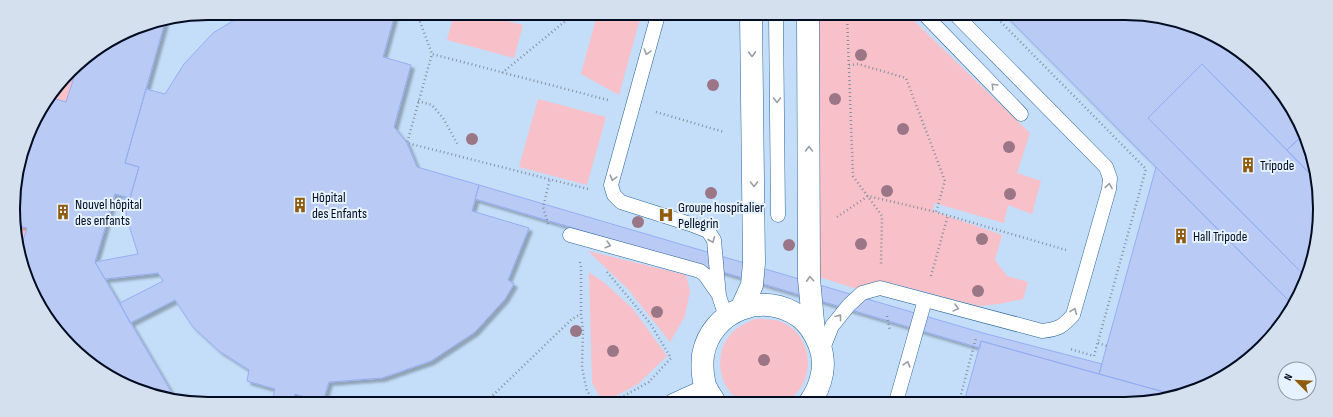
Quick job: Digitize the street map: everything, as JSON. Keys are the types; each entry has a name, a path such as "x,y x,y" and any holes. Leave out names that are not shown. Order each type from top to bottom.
{"street":[{"path":"710,393 702,366 705,348 713,330 734,312 752,285 754,263 751,20"},
{"path":"808,20 809,279 823,372 816,397"},
{"path":"734,312 762,304 783,307 801,317 818,342"}],"lane":[{"path":"657,20 611,185 614,195 621,202 690,224 708,232 714,240 719,296"},
{"path":"776,20 778,215"},
{"path":"930,20 1021,114"},
{"path":"818,342 849,305 862,293 880,288 1042,331 1056,330 1074,315 1109,189 1110,178 1106,167 962,20"},
{"path":"570,235 700,272 705,275 719,296 734,312"},
{"path":"897,397 924,300"},
{"path":"691,397 710,393"}],"path":[{"path":"419,20 432,54 407,143 614,195"},
{"path":"502,73 567,20"},
{"path":"846,20 853,176 882,216 880,288 890,331 890,339"},
{"path":"432,54 632,106 727,133"},
{"path":"848,65 858,64 906,78 945,181 936,212"},
{"path":"418,101 432,105 443,118 458,145"},
{"path":"549,229 543,207 550,179"},
{"path":"836,217 868,196 948,215 1090,258 1120,265"},
{"path":"924,300 948,215"},
{"path":"579,261 581,267 581,314 583,331 582,368 587,391 591,397"},
{"path":"602,269 608,272 650,324 671,358 649,382 622,397"},
{"path":"491,397 572,319 581,314"},
{"path":"960,397 978,331"},
{"path":"1098,343 1107,346"}],"shaded area":[{"name":"Groupe hospitalier Pellegrin","path":"196,20 1137,20 1173,26 1208,39 1239,59 1258,75 1288,114 1299,136 1307,160 1313,196 1313,221 1307,257 1299,281 1288,303 1266,333 1249,350 1219,372 1197,383 1173,391 1137,397 196,397 160,391 136,383 114,372 75,342 59,323 39,292 26,257 20,221 20,196 26,160 39,125 59,94 75,75 114,45 136,34 160,26"},
{"path":"452,20 503,20 523,25 514,58 447,40"},
{"path":"596,20 640,20 619,95 581,74"},
{"path":"818,20 913,20 1030,133 1017,173 1041,181 1032,214 1008,205 1004,223 934,203 933,211 1002,235 995,260 1007,276 1028,282 1023,299 979,306 891,283 857,289 819,277"},
{"path":"74,76 66,102 56,99"},
{"path":"538,99 606,117 587,185 519,167"},
{"path":"21,226 27,228 23,240"},
{"path":"588,251 686,275 690,291 685,316 670,342 628,289"},
{"path":"589,272 606,284 633,309 667,356 638,384 614,397 600,397 592,383"},
{"path":"755,319 772,320 782,322 791,327 798,334 807,352 808,362 804,381 793,397 736,397 728,389 723,380 721,370 720,361 722,351 725,342 731,334 742,325"}],"building":[{"name":"Hôpital des Enfants","path":"234,20 393,20 383,57 411,65 394,127 407,143 417,167 479,185 472,211 529,228 508,280 514,284 505,299 475,332 431,361 382,378 329,382 324,397 305,397 295,394 294,397 273,397 275,389 247,381 249,370 219,351 193,327 175,300 130,323 120,303 163,281 158,273 105,279 95,262 138,254 127,219 124,197 130,198 139,167 125,163 146,89 165,94 184,64 213,33"},
{"path":"1010,20 1137,20 1173,26 1197,34 1219,45 1258,75 1288,114 1299,136 1300,138 1287,150 1202,64 1148,118 1302,273 1289,301"},
{"name":"Nouvel hôpital des enfants","path":"164,25 125,163 139,167 130,198 115,194 95,262 172,393 160,391 125,378 114,372 84,350 59,323 45,303 34,281 26,257 23,240 27,228 21,226 20,221 20,196 26,160 34,136 45,114 56,99 66,102 75,75 94,59 125,39"},
{"name":"Tripode","path":"1202,64 1309,173 1313,196 1313,221 1307,257 1302,273 1148,118"},
{"path":"1300,138 1307,160 1309,173 1287,150"},
{"name":"Hall Tripode","path":"1156,167 1289,301 1274,323 1258,342 1219,372 1197,383 1165,392 1099,374"},
{"path":"479,185 983,333 1102,364 1099,374 981,341 980,348 475,199"},
{"path":"981,341 1165,392 1137,397 965,397"}],"place":[{"name":"Tripode","path":"1248,165"},
{"name":"Hôpital des Enfants","path":"300,205"},
{"name":"Nouvel hôpital des enfants","path":"63,212"},
{"name":"Groupe hospitalier Pellegrin","path":"666,215"},
{"name":"Hall Tripode","path":"1181,236"}]}
